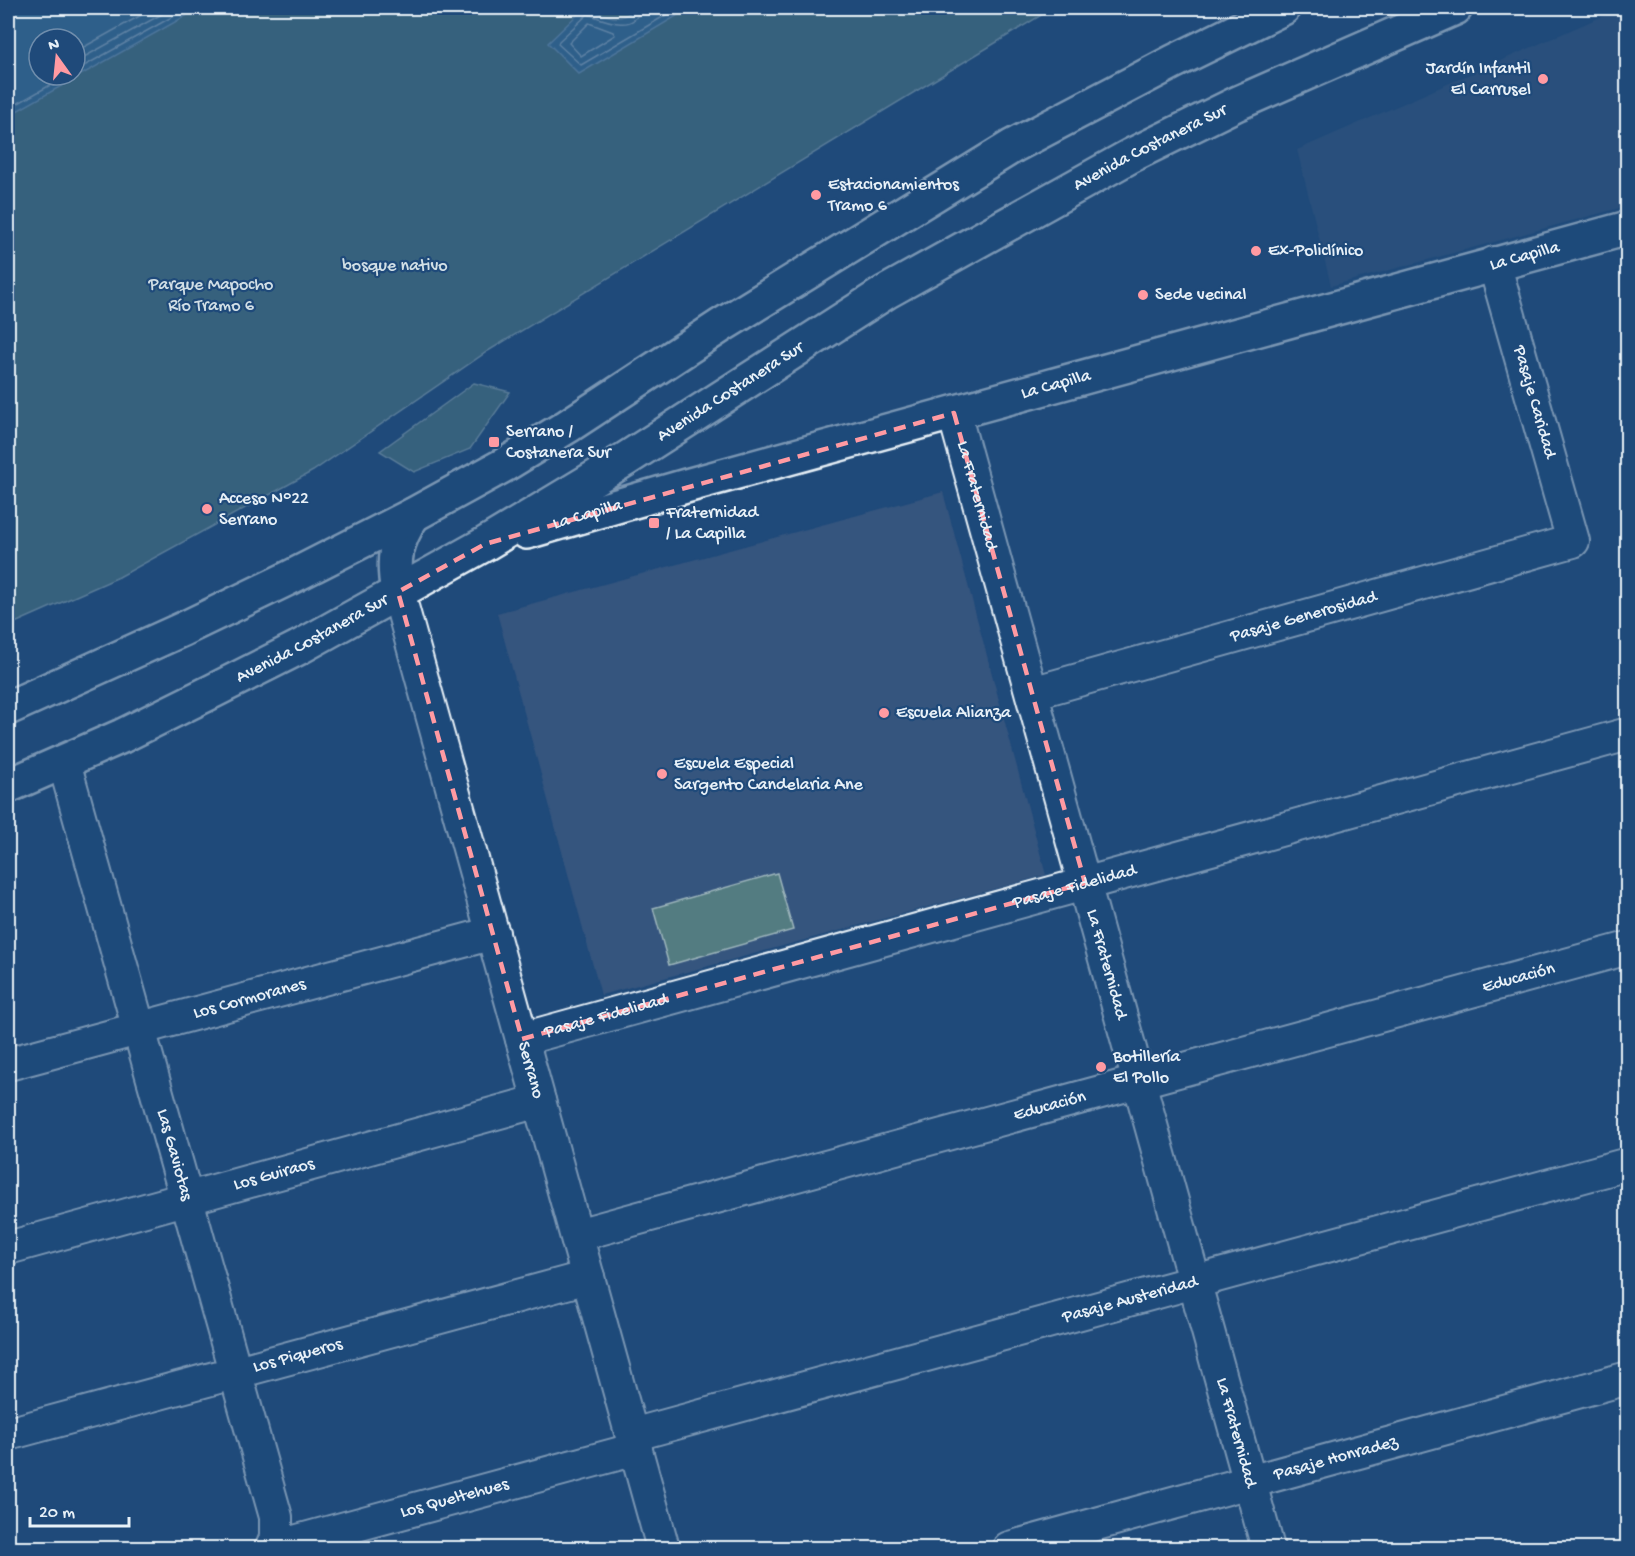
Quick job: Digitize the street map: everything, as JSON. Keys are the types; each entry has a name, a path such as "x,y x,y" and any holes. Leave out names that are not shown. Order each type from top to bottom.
{"street":[{"path":"8,708 183,629 412,515 506,464 722,325 1013,146 1173,62 1284,8"},
{"name":"Avenida Costanera Sur","path":"8,786 224,686 298,648 485,544 626,459 886,292 1132,156 1238,103 1455,8"},
{"name":"La Capilla","path":"485,544 698,483 1628,228"},
{"name":"Pasaje Caridad","path":"1494,263 1573,541"},
{"name":"La Fraternidad","path":"954,413 1268,1548"},
{"path":"398,592 394,557 399,538 412,515"},
{"name":"Pasaje Generosidad","path":"1032,693 1573,541"},
{"name":"Serrano","path":"398,592 663,1548"},
{"name":"Pasaje Fidelidad","path":"522,1039 1628,734"},
{"name":"Las Gaviotas","path":"64,762 276,1517 276,1538 272,1548"},
{"name":"Los Cormoranes","path":"8,1064 493,933"},
{"name":"Educación","path":"576,1235 1628,948"},
{"name":"Los Guiraos","path":"8,1248 539,1101"},
{"name":"Pasaje Austeridad","path":"634,1442 1194,1281 1628,1164"},
{"name":"Los Piqueros","path":"8,1434 588,1277"},
{"name":"Pasaje Honradez","path":"1009,1548 1628,1378"},
{"name":"Los Queltehues","path":"272,1548 634,1442"}],"highlighted area":[{"path":"954,413 1085,883 522,1039 398,592 485,544"}],"shaded area":[{"name":"Jardín Infantil El Carrusel","path":"1621,8 1628,8 1627,206 1331,286 1297,150"},
{"path":"943,492 1046,875 601,995 497,613"}],"green space":[{"name":"Parque Mapocho Río Tramo 6","path":"8,8 1053,8 488,351 313,471 119,577 8,626"},
{"path":"474,383 510,392 470,449 414,472 380,451"},
{"path":"777,873 793,930 669,965 653,908"}],"water":[{"path":"8,8 200,8 87,72 87,27 27,27 27,87 60,87 8,116"},
{"path":"587,8 607,16 618,17 636,8 690,8 579,74 548,43"}],"place":[{"name":"Jardín Infantil El Carrusel","path":"1543,79"},
{"name":"Estacionamientos Tramo 6","path":"816,195"},
{"name":"Ex-Policlínico","path":"1256,251"},
{"name":"Sede vecinal","path":"1143,295"},
{"name":"Serrano / Costanera Sur","path":"494,442"},
{"name":"Acceso N°22 Serrano","path":"207,509"},
{"name":"Fraternidad / La Capilla","path":"654,523"},
{"name":"Escuela Alianza","path":"884,713"},
{"name":"Escuela Especial Sargento Candelaria Ane","path":"662,774"},
{"name":"Botillería El Pollo","path":"1101,1067"}],"park label":[{"name":"bosque nativo","path":"395,266"}]}
